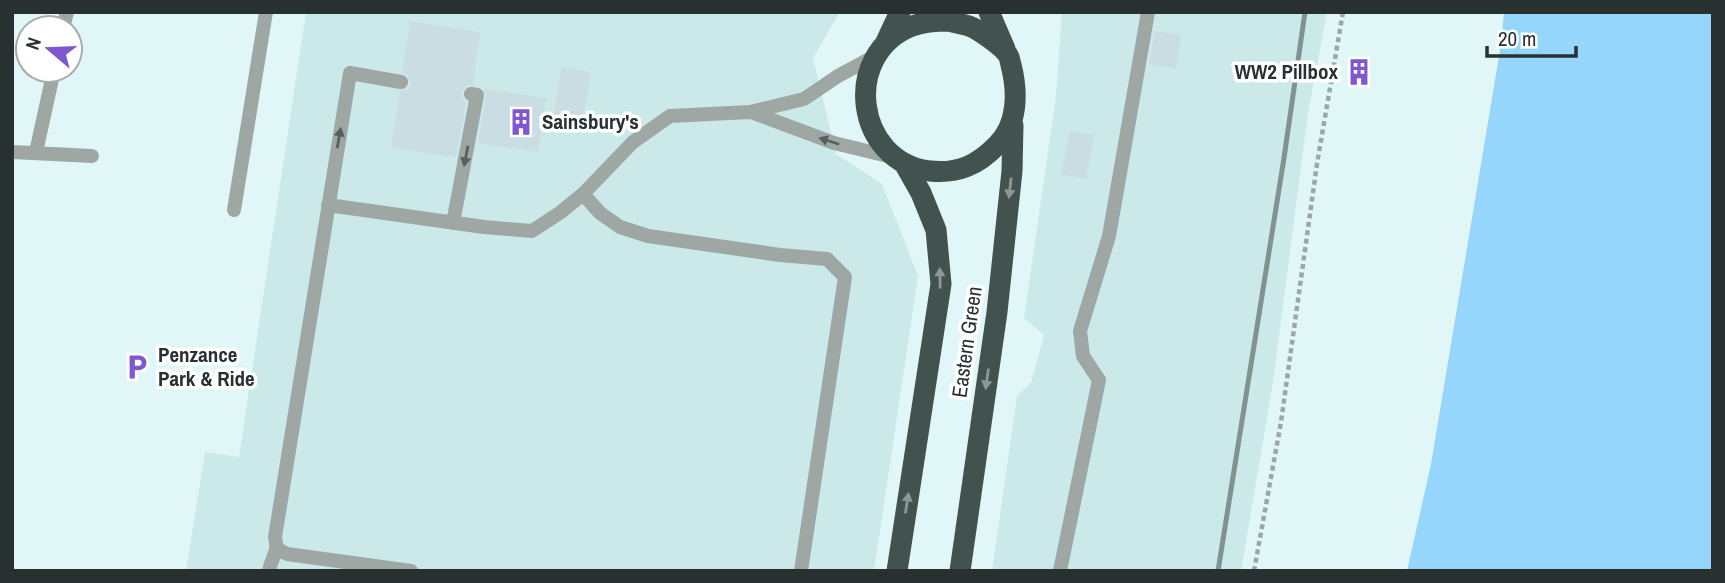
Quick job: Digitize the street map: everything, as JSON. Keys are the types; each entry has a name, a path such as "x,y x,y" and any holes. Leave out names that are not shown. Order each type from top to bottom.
{"highway":[{"path":"900,12 867,79 865,105 873,131 885,148 900,160 921,170 942,172 964,169 983,159 1001,142 1013,120 1016,94 1008,55 989,12"},
{"path":"881,50 893,37 910,27 927,22 949,21 971,26 991,39 1008,55"},
{"name":"Eastern Green","path":"960,571 997,312 1012,171 1013,120"},
{"name":"Eastern Green","path":"897,571 941,284 936,230 921,192 900,160"}],"lane":[{"path":"234,210 266,12"},
{"path":"1060,571 1099,380 1083,356 1080,331 1109,236 1147,12"},
{"path":"328,205 484,227 532,231 583,194 633,142 670,116 750,112 804,99 881,50"},
{"path":"269,571 278,549 275,537 350,74 401,82"},
{"path":"36,152 51,84"},
{"path":"453,223 477,95 471,94"},
{"path":"750,112 834,143 900,160"},
{"path":"12,152 92,156"},
{"path":"583,194 600,213 629,230 648,236 827,259 845,277 801,571"},
{"path":"278,549 287,554 411,571"}],"path":[{"path":"1254,571 1281,422 1317,164 1343,12"}],"shaded area":[{"path":"306,12 840,12 813,58 836,154 882,184 918,276 874,571 186,571 205,452 239,457"},
{"path":"1062,12 1327,12 1308,113 1273,382 1241,571 992,571 1017,396 1031,383 1044,335 1024,318 1056,96"}],"water":[{"path":"1504,12 1713,12 1713,571 1407,571 1431,464 1501,44"}],"building":[{"path":"410,21 480,32 473,85 467,85 462,92 462,98 466,102 456,157 391,148 400,91 408,89 411,83 408,75 402,72"},
{"path":"1155,31 1181,35 1176,68 1149,64"},
{"path":"562,67 591,72 582,122 553,117"},
{"name":"Sainsbury's","path":"484,89 546,98 538,152 478,143 486,97"},
{"path":"1070,131 1094,135 1086,179 1061,174"}],"railway":[{"path":"1218,571 1305,12"}],"place":[{"name":"WW2 Pillbox","path":"1359,72"},
{"name":"Sainsbury's","path":"521,122"},
{"name":"Penzance Park & Ride","path":"137,367"}]}
